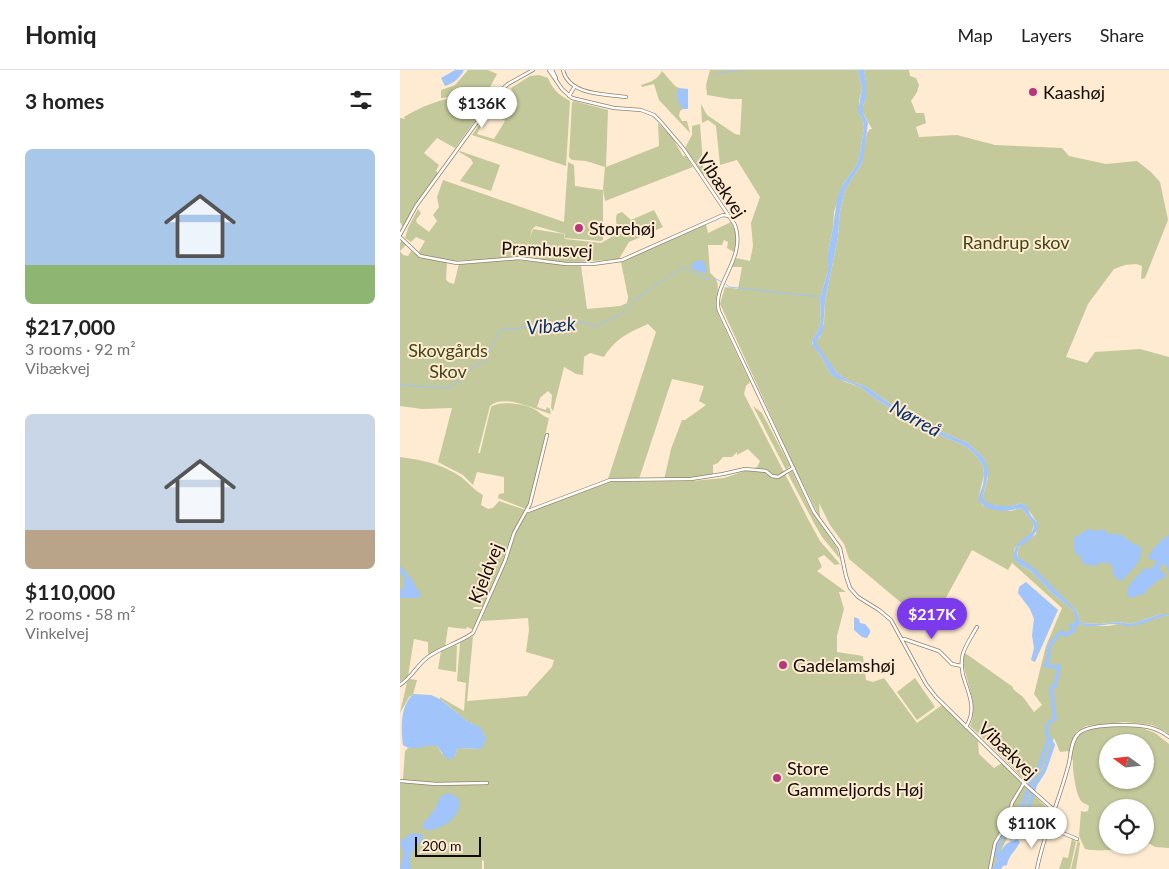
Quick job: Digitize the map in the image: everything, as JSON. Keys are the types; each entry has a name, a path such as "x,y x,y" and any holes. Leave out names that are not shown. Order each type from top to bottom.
{"street":[{"path":"400,236 416,206 498,92 533,70"},
{"path":"551,70 562,89 570,96 575,86"},
{"path":"564,70 566,78 575,86 600,94 626,97"},
{"name":"Vibækvej","path":"570,96 614,108 641,110 654,115 683,148 729,216 738,233 737,251 719,296 718,306 814,512 840,548 850,588 858,597 891,620 926,684 936,697 1054,810"},
{"path":"724,209 723,215 729,216"},
{"name":"Pramhusvej","path":"400,236 420,256 457,263 519,258 566,264 593,264 622,260 723,215"},
{"name":"Kjeldvej","path":"400,685 411,676 426,658 473,633 505,561 514,533 533,497 547,436"},
{"path":"526,511 610,480 690,480 745,469 761,470 778,477 793,468"},
{"name":"Vibækvej","path":"966,727 971,718 972,710 962,666 962,656 977,627"},
{"path":"902,640 904,639 939,652 952,664 962,666"},
{"path":"1037,869 1076,736 1088,728 1129,725 1155,729 1169,737"},
{"path":"400,781 436,784 487,783"},
{"path":"990,869 995,843 1008,821 1012,803 1024,783"},
{"path":"1048,827 1077,839"}],"green space":[{"path":"468,70 488,70 497,74 489,89 472,94 499,88 455,148 437,138 424,153 439,165 436,171 438,173 403,227 400,222 400,118 405,119 404,117 424,107 459,96 441,98 441,90 455,85"},
{"path":"710,70 858,70 862,88 859,102 860,116 864,127 860,154 856,166 842,186 834,212 828,252 828,270 820,299 821,321 812,344 831,374 845,382 860,387 877,400 921,427 963,445 973,452 983,465 984,475 979,496 982,505 1011,511 1021,508 1023,510 1034,524 1029,535 1014,550 1021,566 1030,570 1052,593 1074,611 1080,625 1108,626 1118,624 1131,626 1169,615 1169,734 1152,725 1125,722 1086,726 1076,732 1069,756 1068,751 1060,752 1054,738 1035,790 970,726 973,709 963,658 965,653 1013,687 1034,712 1042,705 1034,694 1046,646 1062,608 1012,563 1008,570 972,550 930,627 849,559 844,544 830,525 819,503 820,518 720,304 725,287 738,289 742,267 732,267 736,258 750,261 753,246 751,223 760,197 737,160 720,165 716,126 708,120 702,123 701,104 707,115 735,134 740,135 742,99 707,95 706,85"},
{"name":"Randrup skov","path":"864,70 909,70 910,76 916,78 919,85 911,101 916,113 924,113 926,123 916,127 919,137 957,135 995,145 1062,148 1069,156 1106,164 1137,161 1160,182 1168,220 1145,278 1141,279 1142,266 1136,264 1114,269 1088,304 1066,357 1087,363 1095,352 1140,349 1169,357 1169,614 1161,614 1131,624 1118,622 1100,624 1080,623 1077,611 1018,557 1020,546 1036,534 1037,522 1028,509 1021,503 1012,506 998,506 984,502 983,496 988,478 984,458 968,443 928,426 886,401 867,387 847,380 837,373 815,343 820,337 824,323 825,302 845,190 861,165 867,133 872,129 863,113 866,99"},
{"path":"662,71 679,88 678,98 683,109 680,111 679,116 682,121 687,121 690,133 659,100 654,84 642,87 641,85 658,77"},
{"path":"539,75 548,78 557,92 570,101 566,166 472,135 482,121 483,123 477,134 494,139 505,121 497,116 507,113 511,108 517,107 518,104 511,88 530,76"},
{"path":"572,102 608,110 606,167 659,146 658,123 672,137 683,156 686,156 693,167 605,201 603,189 605,167 586,161 572,160 569,157"},
{"path":"700,124 704,176 685,148 692,135 692,126"},
{"path":"460,151 500,165 491,191 460,181 473,163 471,159"},
{"path":"568,162 574,165 575,186 603,190 603,240 565,238 565,234 536,226 532,229 530,237 533,229 564,234 565,239 601,243 617,234 616,218 617,214 622,212 631,220 654,210 663,227 629,242 619,259 566,263 527,257 452,261 422,256 418,253 425,241 416,237 411,242 405,238 418,209 421,213 416,220 417,223 429,232 437,221 433,215 439,207 437,197 443,180 564,222"},
{"name":"Skovgårds Skov","path":"731,222 737,236 734,252 727,248 728,242 724,240 722,245 708,245 710,273 716,280 718,290 716,308 750,382 746,386 744,394 820,541 840,564 835,565 824,555 818,558 822,567 817,571 846,592 839,592 844,609 837,636 837,652 863,656 866,680 873,682 884,678 917,723 942,705 978,741 979,754 994,768 1002,763 1050,811 1049,820 1016,820 992,869 484,869 484,861 482,860 482,869 400,869 400,783 403,779 405,751 408,748 432,744 437,746 442,754 455,756 458,748 480,749 485,743 484,734 480,728 463,718 440,699 440,697 464,711 466,683 457,681 460,643 473,636 467,701 527,696 552,667 554,660 526,652 529,630 528,618 481,621 486,607 474,607 473,609 483,609 474,630 467,627 466,629 448,627 445,647 428,655 428,642 414,639 408,676 400,682 400,457 432,463 461,477 483,495 481,505 488,509 493,508 499,501 529,511 607,482 692,481 724,478 757,467 760,461 748,449 737,455 737,452 732,457 723,457 718,463 713,465 713,474 690,479 664,480 671,449 682,420 685,420 706,405 699,401 704,386 672,379 639,479 608,479 656,332 648,324 623,337 613,345 604,357 590,353 584,357 583,375 576,374 564,367 553,411 551,408 552,395 548,391 540,398 537,407 546,410 547,407 550,409 551,414 520,404 511,402 496,402 490,406 478,453 480,453 491,407 495,405 507,403 526,406 549,418 531,500 526,509 498,498 499,494 504,493 504,477 477,472 473,485 463,475 438,462 452,408 422,409 400,406 400,251 403,255 408,256 411,251 420,257 447,262 446,279 454,284 459,264 516,260 581,266 587,309 620,306 627,303 628,297 621,262 624,260 706,224 708,233"},
{"path":"402,240 406,245 400,251 400,243"},
{"path":"753,406 762,413 790,466 786,470"},
{"path":"792,471 811,511 837,548 840,559 822,537 814,523 788,474"},
{"path":"455,645 457,646 456,672 438,669 441,651"},
{"path":"915,678 935,707 917,720 897,692"},
{"path":"410,679 417,680 413,695 409,697 400,713 407,682"},
{"path":"1134,725 1155,733 1169,744 1169,848 1154,846 1154,799 1099,799 1099,850 1085,849 1079,836 1081,811 1088,811 1089,806 1083,803 1076,789 1073,760 1071,758 1075,741 1081,732 1104,727"},
{"path":"1072,838 1076,842 1070,869 1059,869 1063,857 1068,858"},
{"path":"1078,840 1080,843 1076,869 1071,869"}],"water":[{"path":"455,70 464,70 456,80 445,86 441,78"},
{"path":"858,70 864,70 866,81 866,99 863,113 868,123 864,154 861,165 845,190 825,302 823,331 816,343 837,373 847,380 867,387 886,401 928,426 968,443 984,458 989,472 983,496 985,502 998,506 1012,506 1021,503 1027,507 1031,516 1037,522 1038,528 1032,538 1019,547 1018,557 1035,569 1077,611 1080,623 1100,624 1118,622 1131,624 1161,614 1169,615 1129,626 1115,624 1085,626 1076,623 1074,611 1052,593 1030,570 1021,566 1014,559 1014,552 1017,546 1032,531 1033,523 1021,508 998,511 988,508 979,501 983,485 983,465 973,452 963,445 921,427 877,400 860,387 836,378 831,374 819,353 813,347 812,340 818,331 821,321 820,299 828,270 828,252 837,199 842,186 856,166 860,154 864,127 858,112 862,88"},
{"path":"679,88 688,89 688,109 683,109 678,102 677,94"},
{"path":"701,260 706,266 706,274 692,269 691,266 694,262"},
{"path":"1088,529 1098,531 1105,529 1106,533 1122,535 1141,547 1139,561 1123,580 1120,581 1113,575 1110,563 1098,563 1097,566 1083,564 1080,556 1075,553 1074,538"},
{"path":"1169,535 1169,573 1164,564 1161,565 1160,570 1166,574 1164,579 1160,579 1145,594 1133,598 1127,596 1128,588 1133,581 1145,568 1151,569 1157,561 1148,559 1153,549"},
{"path":"400,565 413,581 417,590 420,591 419,598 400,598 400,589 404,589 404,576 400,574"},
{"path":"1026,582 1058,610 1035,662 1031,660 1034,648 1032,635 1034,619 1030,609 1018,593 1019,587"},
{"path":"854,617 859,619 860,623 865,624 870,630 867,638 862,637 854,630"},
{"path":"414,694 431,695 440,699 467,721 481,728 486,738 481,749 458,748 455,756 449,760 437,746 411,748 403,745 402,717 409,698"},
{"path":"449,793 458,798 458,811 454,817 436,829 423,829 423,824 435,809 441,796"},
{"path":"411,833 422,834 423,838 411,855 411,869 400,869 404,854 400,842"},
{"path":"1017,839 1020,842 1009,858 1007,865 1001,869 992,869 997,859 996,857 1006,844"}],"waterway":[{"path":"716,74 739,70"},
{"name":"Vibæk","path":"400,385 448,388 462,379 472,367 486,360 500,330 584,322 597,326 617,316 634,300 683,267 705,279 710,279"},
{"name":"Vibæk","path":"714,278 722,282"},
{"name":"Vibæk","path":"726,284 729,287 821,297"},
{"path":"1050,722 1055,719 1051,688 1055,686 1059,668 1058,666 1045,665 1048,660 1049,646 1061,632 1066,635 1074,630 1071,625 1076,625 1078,622"},
{"path":"1012,823 1024,802 1031,782 1039,768 1049,738 1047,725"},
{"path":"1022,831 1035,785 1044,771 1053,745 1049,738"},
{"path":"1018,812 1024,813 1020,817 1018,827 1022,829"},
{"path":"999,858 996,853 998,842 1010,824"},
{"path":"996,849 999,849 1007,834 1012,842"}],"place":[{"name":"Kaashøj","path":"1033,92"},
{"name":"Storehøj","path":"579,228"},
{"name":"Gadelamshøj","path":"783,665"},
{"name":"Store Gammeljords Høj","path":"777,778"}],"water label":[{"name":"Nørreå","path":"916,418"}]}
